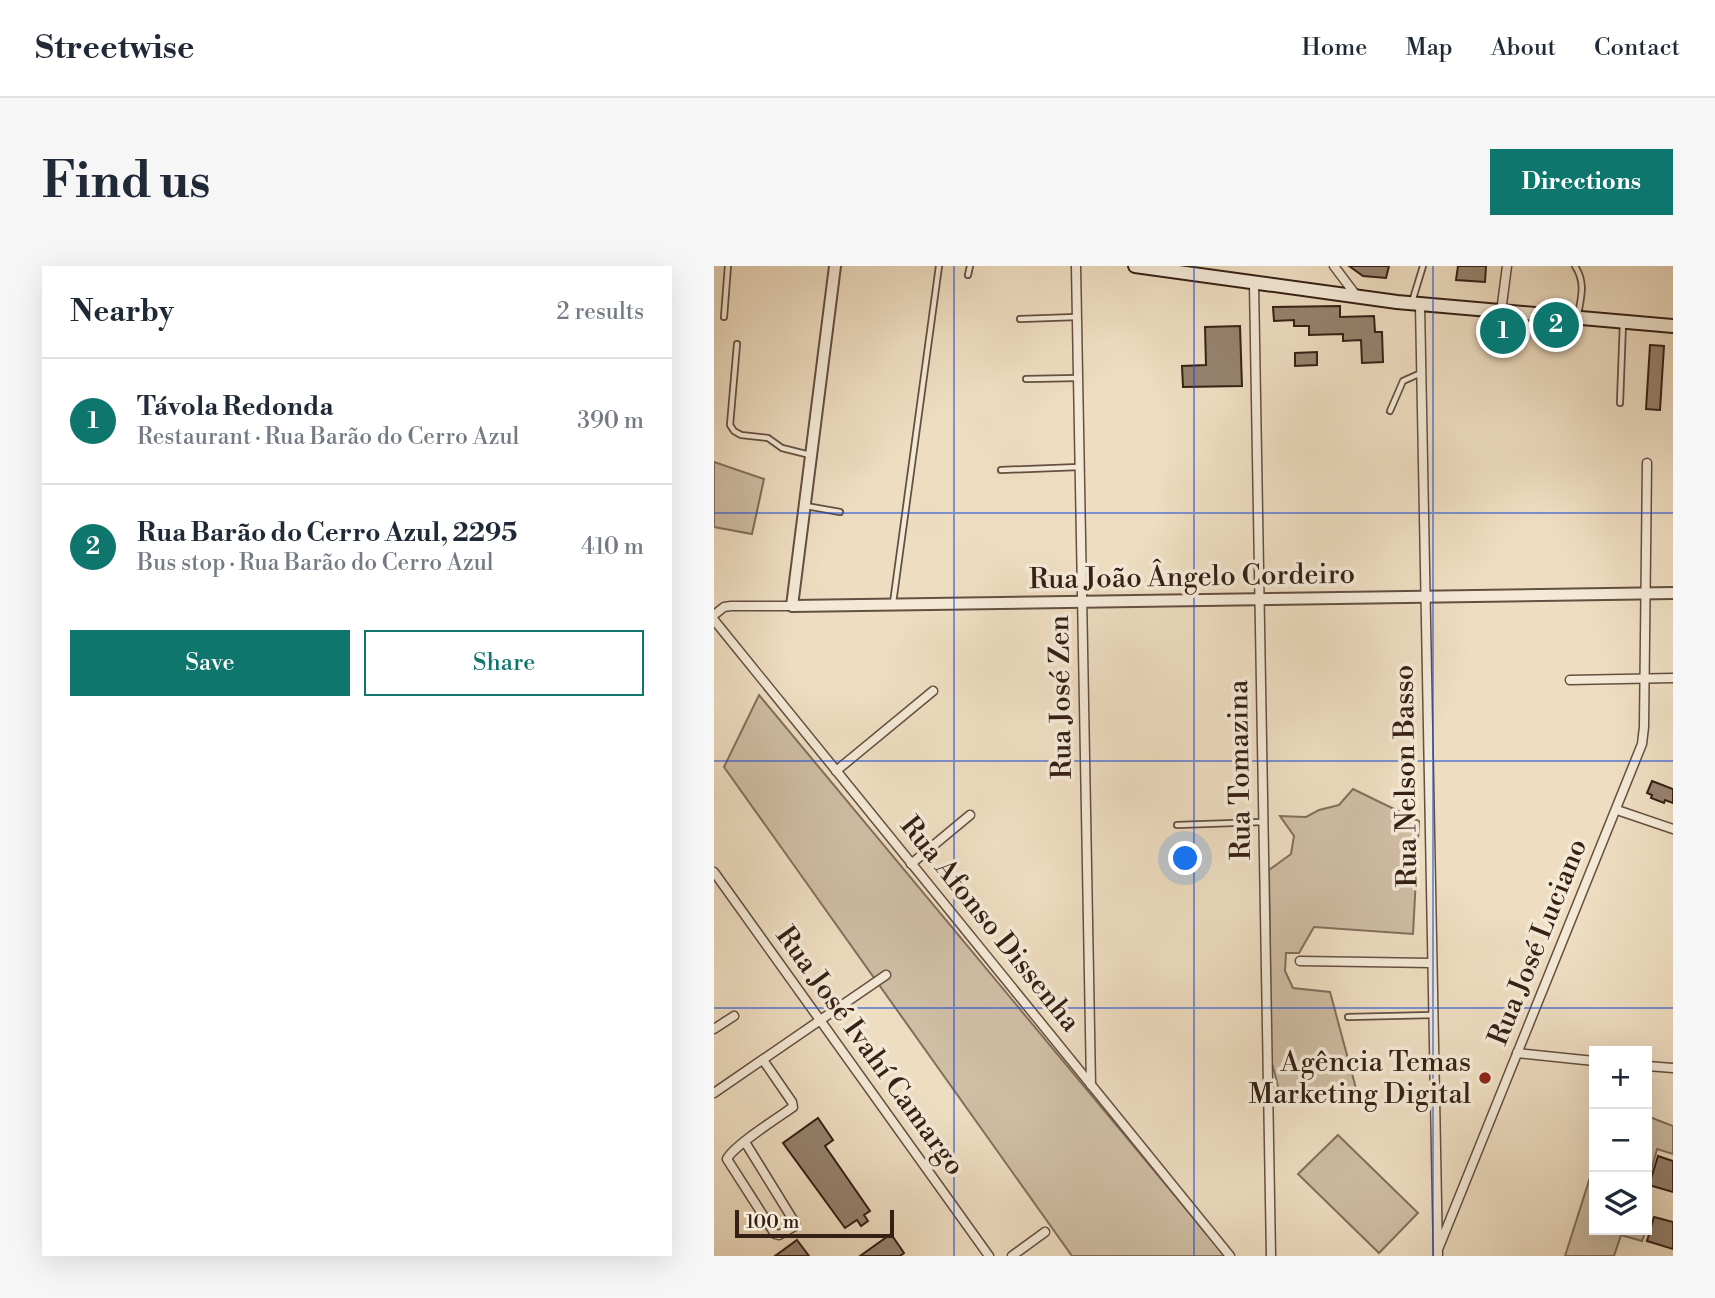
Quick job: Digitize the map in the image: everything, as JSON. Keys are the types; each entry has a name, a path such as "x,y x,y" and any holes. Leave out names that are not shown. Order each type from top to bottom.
{"main road":[{"path":"1135,266 1358,298 1673,326"}],"street":[{"path":"792,606 835,266"},
{"name":"Rua José Zen","path":"1076,266 1091,1085"},
{"path":"1334,266 1358,298"},
{"path":"1501,312 1507,266"},
{"name":"Rua Tomazina","path":"1254,284 1271,1256"},
{"name":"Rua Nelson Basso","path":"1416,304 1421,373 1437,1253"},
{"name":"Rua José Luciano","path":"1437,1253 1642,744 1647,463"},
{"name":"Rua João Ângelo Cordeiro","path":"714,615 724,607 731,606 1673,593"},
{"name":"Rua Afonso Dissenha","path":"714,620 1230,1256"},
{"path":"1570,680 1673,678"},
{"path":"836,771 933,691"},
{"path":"1617,810 1673,829"},
{"path":"911,864 970,816"},
{"name":"Rua José Ivahí Camargo","path":"714,872 989,1256"},
{"path":"1300,961 1432,963"},
{"path":"714,1093 886,975"},
{"path":"714,1028 734,1016"},
{"path":"1517,1053 1589,1060"},
{"path":"745,1142 795,1223 779,1235 775,1234 727,1159 729,1154 794,1105 763,1060"},
{"path":"1652,1066 1673,1068"},
{"path":"1012,1256 1045,1232"}],"lane":[{"path":"724,317 728,266"},
{"path":"893,604 939,266"},
{"path":"968,275 970,266"},
{"path":"1416,304 1423,266"},
{"path":"1576,266 1582,276 1583,287 1577,318"},
{"path":"1020,319 1077,317"},
{"path":"1620,403 1623,322"},
{"path":"737,344 729,419 734,431 741,435 768,438 782,448 811,455"},
{"path":"1390,411 1403,381 1421,373"},
{"path":"1026,379 1078,378"},
{"path":"1001,470 1080,467"},
{"path":"805,506 840,512"},
{"path":"1177,825 1263,822"},
{"path":"1348,1017 1433,1015"}],"shaded area":[{"path":"714,462 764,479 752,534 714,527"},
{"path":"759,695 1225,1256 1072,1256 724,767"},
{"path":"1353,789 1419,821 1413,934 1314,927 1299,953 1286,953 1285,971 1293,988 1330,992 1357,1092 1281,1098 1271,1059 1269,870 1291,854 1294,836 1280,816 1306,817 1319,810 1339,805"},
{"path":"1652,1118 1673,1126 1673,1154 1657,1149 1652,1168"},
{"path":"1338,1135 1418,1213 1379,1253 1298,1174"},
{"path":"1589,1181 1589,1235 1621,1235 1614,1256 1565,1256"},
{"path":"1621,1235 1644,1235 1642,1241"}],"building":[{"path":"1349,266 1389,266 1386,278 1363,276"},
{"path":"1458,266 1486,266 1485,282 1456,280"},
{"path":"1340,306 1340,317 1374,316 1375,332 1382,332 1383,362 1362,363 1361,340 1343,341 1343,334 1309,335 1309,326 1294,326 1294,320 1274,321 1273,307"},
{"path":"1240,326 1242,386 1183,387 1182,366 1206,365 1205,327"},
{"path":"1650,345 1664,346 1660,410 1646,409"},
{"path":"1317,352 1317,365 1295,366 1295,353"},
{"path":"1652,781 1673,789 1673,803 1651,798 1652,795 1647,793"},
{"path":"818,1118 833,1140 825,1146 870,1211 864,1215 868,1221 861,1226 857,1220 845,1228 783,1143"},
{"path":"1658,1156 1673,1161 1673,1192 1652,1186"},
{"path":"1654,1217 1673,1222 1673,1249 1647,1241 1649,1235 1652,1235"},
{"path":"891,1234 904,1253 900,1256 860,1256"},
{"path":"797,1240 809,1256 775,1256"}],"place":[{"name":"Rua Barão do Cerro Azul, 2295","path":"1556,325"},
{"name":"Távola Redonda","path":"1503,331"},
{"name":"Agência Temas Marketing Digital","path":"1485,1078"}]}
